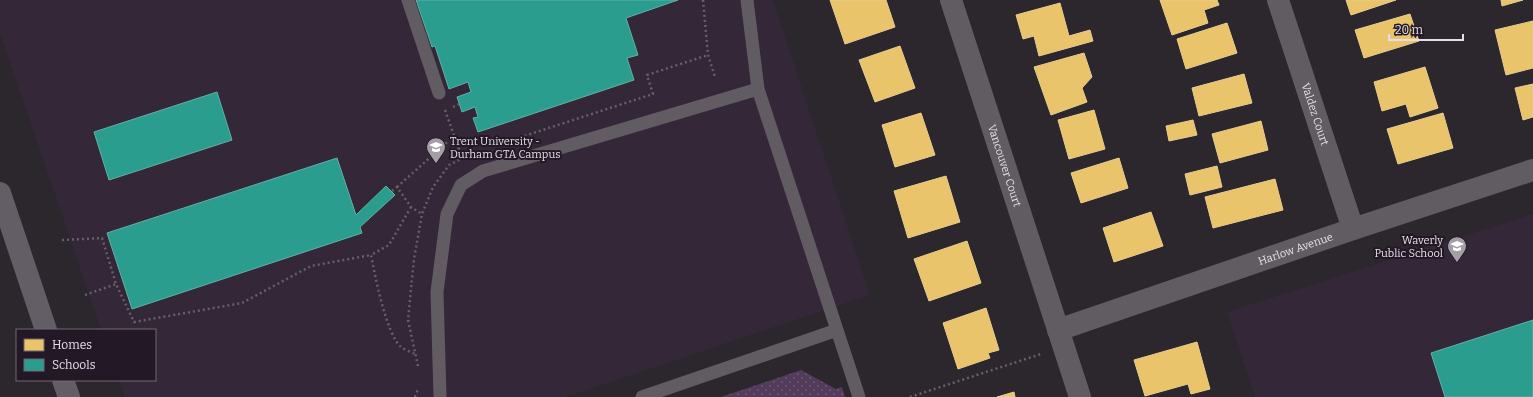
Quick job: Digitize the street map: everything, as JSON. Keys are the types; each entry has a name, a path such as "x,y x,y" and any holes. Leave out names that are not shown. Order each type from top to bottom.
{"main road":[{"path":"0,193 46,329"},
{"path":"63,381 69,397"}],"street":[{"name":"Vancouver Court","path":"951,0 1080,397"},
{"name":"Valdez Court","path":"1278,0 1352,229"},
{"name":"Harlow Avenue","path":"1061,338 1352,229 1533,170"}],"lane":[{"path":"408,0 439,93"},
{"path":"747,0 758,89 859,397"},
{"path":"440,397 437,292 448,214 461,185 483,171 758,89"},
{"path":"642,397 837,330"}],"path":[{"path":"703,0 708,55 715,77"},
{"path":"512,140 653,94 647,75 708,55"},
{"path":"439,93 462,158"},
{"path":"392,191 454,136"},
{"path":"418,371 408,320 414,260 422,214 433,187 449,165 476,152"},
{"path":"397,187 411,207 422,214"},
{"path":"62,240 102,238 116,284 134,322 242,302 311,266 371,254 389,245 411,207"},
{"path":"371,254 379,295 393,334 401,347 416,355"},
{"path":"85,296 116,284"},
{"path":"910,397 1061,338"},
{"path":"415,397 418,391 418,384"}],"shaded area":[{"name":"Trent University - Durham GTA Campus","path":"0,0 773,0 870,295 566,397 124,397 119,381 156,381 156,329 101,329 0,33"},
{"name":"Waverly Public School","path":"1533,214 1533,397 1255,397 1227,312"},
{"path":"801,370 836,389 842,387 845,397 721,397"}],"building: Homes":[{"path":"830,0 886,0 895,27 845,44"},
{"path":"1160,0 1217,0 1219,5 1204,10 1208,23 1172,35"},
{"path":"1346,0 1396,0 1351,15"},
{"path":"1501,0 1523,0 1502,6"},
{"path":"1060,3 1069,36 1090,30 1093,41 1039,56 1034,36 1023,39 1016,15"},
{"path":"1410,14 1419,41 1364,58 1355,30"},
{"path":"1533,21 1533,68 1506,75 1495,30"},
{"path":"1227,23 1237,53 1186,69 1177,39"},
{"path":"900,46 915,88 875,102 859,60"},
{"path":"1084,53 1092,77 1082,88 1087,102 1051,115 1034,67"},
{"path":"1425,67 1438,108 1410,117 1406,104 1382,111 1374,82"},
{"path":"1244,74 1252,103 1199,116 1192,88"},
{"path":"1533,84 1533,117 1523,120 1515,88"},
{"path":"1094,110 1105,149 1069,159 1058,120"},
{"path":"921,113 935,155 895,167 882,125"},
{"path":"1443,113 1453,148 1398,164 1387,129"},
{"path":"1193,120 1197,135 1169,141 1166,126"},
{"path":"1261,121 1268,150 1220,163 1212,134"},
{"path":"1119,158 1128,188 1081,203 1071,173"},
{"path":"1217,166 1222,187 1190,195 1185,174"},
{"path":"946,176 960,222 908,238 894,191"},
{"path":"1275,179 1283,210 1213,228 1205,197"},
{"path":"1151,212 1163,246 1114,262 1103,228"},
{"path":"967,241 981,283 929,301 914,259"},
{"path":"986,308 999,350 988,353 990,358 958,369 943,323"},
{"path":"1197,342 1210,389 1191,394 1188,384 1145,396 1134,360"},
{"path":"1014,392 1015,397 997,397"}],"building: Schools":[{"path":"416,0 678,0 626,18 638,55 627,58 634,80 478,132 473,118 478,117 475,107 462,112 457,97 471,92 468,82 449,89 435,46 432,47"},
{"path":"217,92 232,140 109,180 94,132"},
{"path":"337,158 356,215 386,186 395,195 360,227 362,233 132,309 107,233"},
{"path":"1533,320 1533,397 1445,397 1431,353"}],"place":[{"name":"Trent University - Durham GTA Campus","path":"436,164"},
{"name":"Waverly Public School","path":"1457,263"}]}
